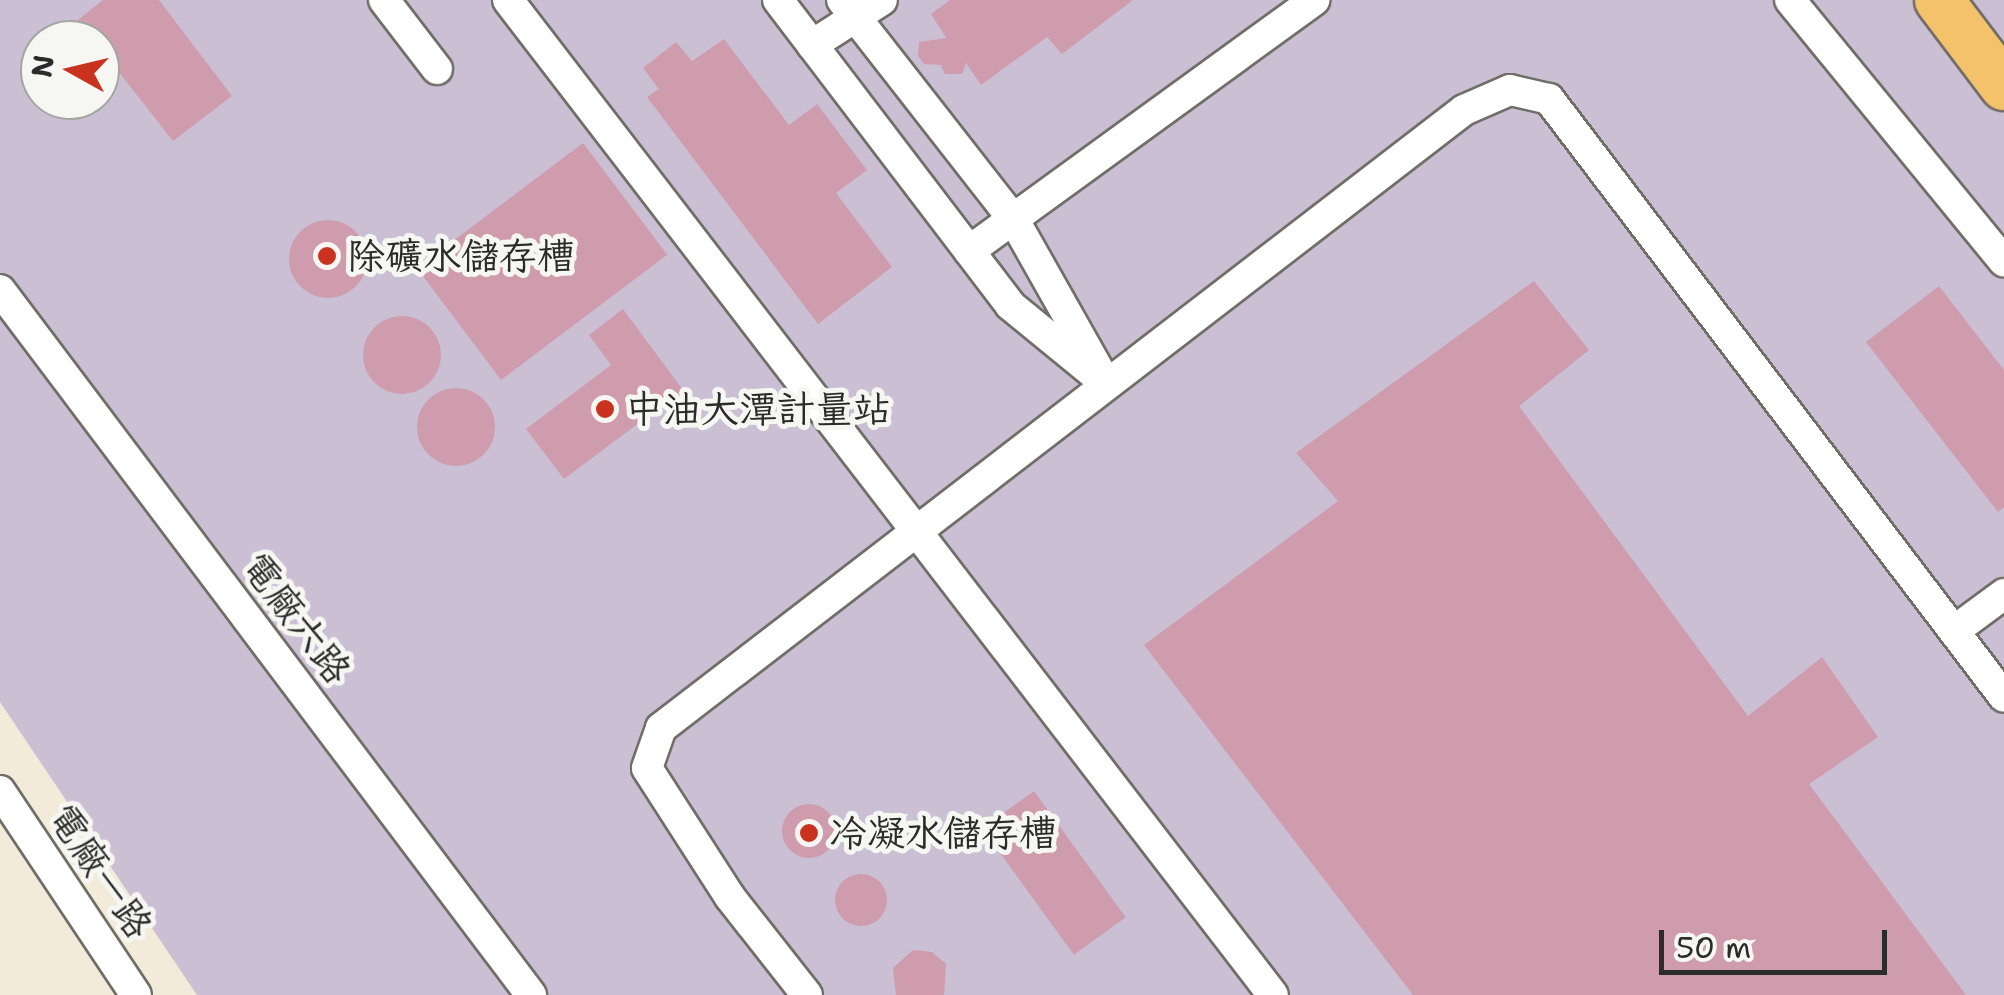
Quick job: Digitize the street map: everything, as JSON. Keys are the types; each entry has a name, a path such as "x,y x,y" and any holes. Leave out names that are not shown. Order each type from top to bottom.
{"main road":[{"path":"1939,0 2004,86"}],"street":[{"path":"384,0 436,69"},
{"path":"508,0 1272,995"},
{"path":"778,0 1010,305 1107,384"},
{"path":"812,44 849,10 882,0"},
{"path":"969,251 1315,0"},
{"path":"1790,0 2004,261"},
{"path":"849,10 1014,220 1107,384"},
{"path":"807,995 730,897 647,768 661,728 1464,110 1510,90 1549,99 2004,697"},
{"name":"電廠六路","path":"0,290 531,995"},
{"path":"1954,632 2004,594"},
{"name":"電廠一路","path":"0,791 136,995"}],"shaded area":[{"path":"0,0 2004,0 2004,995 197,995 0,702"}],"building":[{"path":"103,0 159,0 232,96 173,141 120,73 120,20 78,20"},
{"path":"950,0 1133,0 1062,54 1047,37 981,85 966,63 962,74 945,74 941,65 924,64 918,56 919,42 946,38 931,14"},
{"path":"724,39 789,125 817,104 867,170 836,193 892,267 818,324 647,97 659,89 643,68 676,42 692,61"},
{"path":"583,143 667,255 501,380 417,268"},
{"name":"除礦水儲存槽","path":"328,220 356,231 367,259 356,287 328,298 300,287 289,259 300,231"},
{"path":"1534,281 1589,350 1519,406 1748,716 1822,657 1878,737 1809,784 1966,995 1413,995 1144,645 1338,501 1296,453"},
{"path":"1939,286 2004,370 2004,507 1998,512 1866,342"},
{"name":"中油大潭計量站","path":"623,309 683,390 564,479 526,429 611,365 589,335"},
{"name":"除礦水儲存槽","path":"402,316 417,319 429,328 438,340 438,370 429,382 417,391 402,394 387,391 375,382 366,370 363,355 366,340 375,328 387,319"},
{"name":"除礦水儲存槽","path":"456,388 484,399 495,427 484,455 456,466 428,455 417,427 428,399"},
{"path":"1034,791 1126,917 1074,955 982,829"},
{"name":"冷凝水儲存槽","path":"809,804 828,812 836,831 828,850 809,858 790,850 782,831 790,812"},
{"name":"冷凝水儲存槽","path":"861,874 880,881 887,900 880,919 861,926 842,919 835,900 842,881"},
{"path":"913,950 932,952 946,964 944,995 896,995 893,968"}],"place":[{"name":"除礦水儲存槽","path":"327,256"},
{"name":"中油大潭計量站","path":"605,409"},
{"name":"冷凝水儲存槽","path":"809,833"}]}
